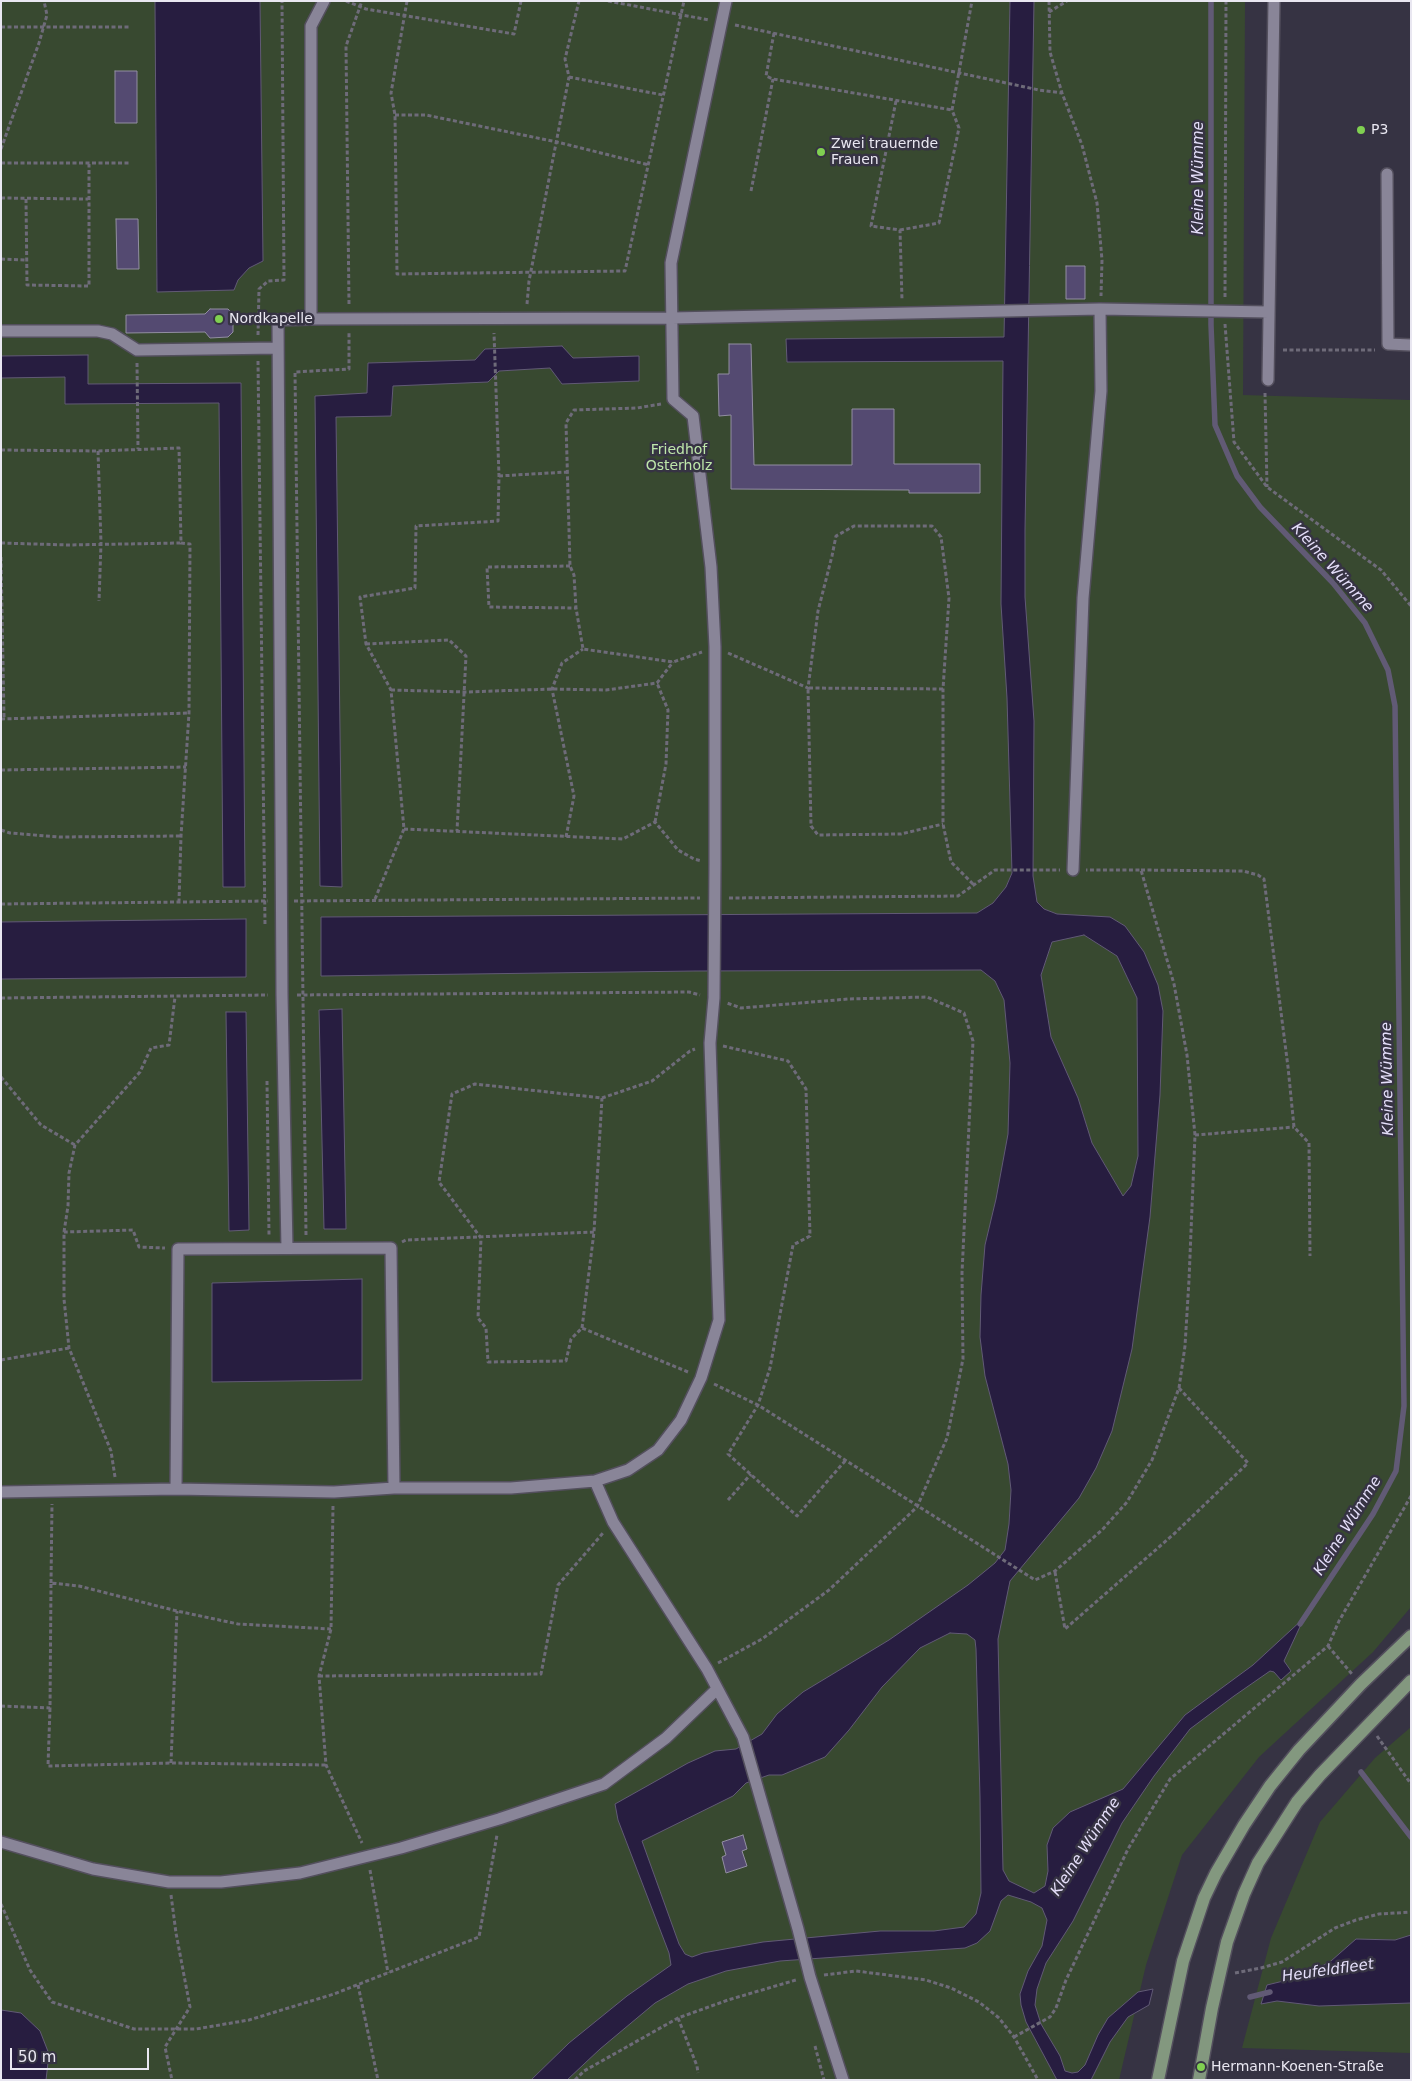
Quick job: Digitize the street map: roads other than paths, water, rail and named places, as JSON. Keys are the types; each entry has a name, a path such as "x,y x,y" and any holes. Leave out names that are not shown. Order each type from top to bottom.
{"main road":[{"path":"1158,2080 1183,1961 1204,1898 1216,1872 1270,1786 1361,1684 1411,1636"},
{"path":"1198,2080 1227,1942 1244,1894 1258,1863 1297,1802 1320,1775 1411,1680"}],"lane":[{"path":"312,319 311,26 324,1"},
{"path":"1,1492 176,1489 334,1492 394,1488 511,1488 595,1481 628,1470 658,1450 681,1420 701,1378 719,1320 710,1043 714,998 715,902 714,647 711,567 694,416 673,399 671,263 726,1"},
{"path":"1268,380 1274,1"},
{"path":"1387,174 1388,344 1411,345"},
{"path":"286,1248 282,995 278,320 525,317 672,318 1100,310 1269,312"},
{"path":"1074,870 1083,598 1101,391 1100,310"},
{"path":"1,331 98,330 112,334 137,350 278,348"},
{"path":"176,1489 178,1249 286,1248 391,1248 394,1488"},
{"path":"595,1481 613,1522 707,1670 743,1736 810,1977 843,2080"},
{"path":"1,1842 92,1870 169,1882 221,1882 300,1873 500,1819 604,1784 666,1738 717,1689"}],"water":[{"path":"155,1 260,1 263,261 249,268 238,280 234,290 157,292"},
{"path":"1010,1 1034,1 1025,530 1025,597 1034,721 1033,876 1037,902 1044,909 1057,914 1110,917 1125,926 1144,952 1158,985 1163,1011 1160,1095 1150,1217 1132,1349 1112,1431 1096,1468 1079,1498 1010,1581 998,1639 1003,1870 1009,1881 1034,1893 1045,1886 1048,1871 1047,1845 1053,1828 1070,1812 1123,1789 1185,1715 1253,1665 1304,1618 1284,1661 1291,1671 1281,1680 1274,1672 1270,1671 1190,1729 1154,1776 1122,1823 1073,1921 1046,1963 1037,1989 1035,2005 1041,2024 1060,2056 1065,2071 1072,2073 1078,2072 1085,2065 1098,2035 1108,2018 1138,1992 1153,1989 1149,2005 1128,2017 1110,2042 1091,2080 1057,2080 1026,2022 1020,1994 1028,1971 1042,1946 1047,1920 1042,1908 1031,1902 1008,1895 1001,1901 990,1931 977,1943 965,1948 780,1961 726,1971 688,1984 655,2003 600,2049 567,2080 531,2080 569,2043 627,1996 671,1965 669,1953 618,1820 615,1804 688,1763 715,1751 736,1749 762,1734 777,1714 803,1692 889,1640 968,1585 995,1563 1005,1550 1011,1490 1008,1464 985,1376 980,1337 985,1245 1008,1134 1010,1063 1004,1000 995,981 981,970 695,971 321,976 321,917 977,913 993,903 1006,887 1012,873 1007,698 1001,604 1003,361 787,362 786,339 1004,337","holes":["1084,935 1117,956 1137,998 1138,1156 1131,1186 1123,1196 1092,1143 1078,1098 1051,1037 1041,975 1052,942","950,1633 967,1634 975,1640 976,1649 981,1893 976,1914 964,1927 934,1931 880,1931 763,1942 703,1953 692,1957 685,1954 679,1944 642,1841 733,1796 746,1783 769,1775 782,1775 825,1757 849,1730 882,1687 920,1648"]},
{"path":"562,346 573,358 639,356 639,381 562,384 550,368 499,371 488,382 393,386 391,416 336,417 342,887 320,886 315,396 367,393 368,363 475,360 485,349"},
{"path":"88,355 88,384 241,383 245,887 223,887 219,403 65,404 65,377 1,378 1,356"},
{"path":"246,919 246,977 1,979 1,922"},
{"path":"342,1009 346,1229 324,1229 319,1010"},
{"path":"226,1012 246,1012 249,1230 229,1231"},
{"path":"362,1279 362,1380 212,1382 212,1283"},
{"path":"1411,1935 1411,2003 1319,2006 1277,2001 1261,2004 1267,1985 1304,1976 1331,1961 1356,1939 1395,1940"},
{"path":"1,2010 21,2013 40,2031 49,2054 46,2080 1,2080"}],"waterway":[{"name":"Kleine Wümme","path":"1211,1 1211,325 1215,425 1237,476 1260,507 1333,583 1365,623 1388,670 1395,706 1404,1406 1396,1471 1373,1514 1300,1624"},
{"name":"Heufeldfleet","path":"1361,1772 1411,1837"},
{"name":"Heufeldfleet","path":"1250,1997 1270,1992"}],"place":[{"name":"P3","path":"1361,130"},
{"name":"Zwei trauernde Frauen","path":"821,152"},
{"name":"Nordkapelle","path":"219,319"},
{"name":"Hermann-Koenen-Straße","path":"1201,2067"}],"park label":[{"name":"Friedhof Osterholz","path":"679,458"}]}
